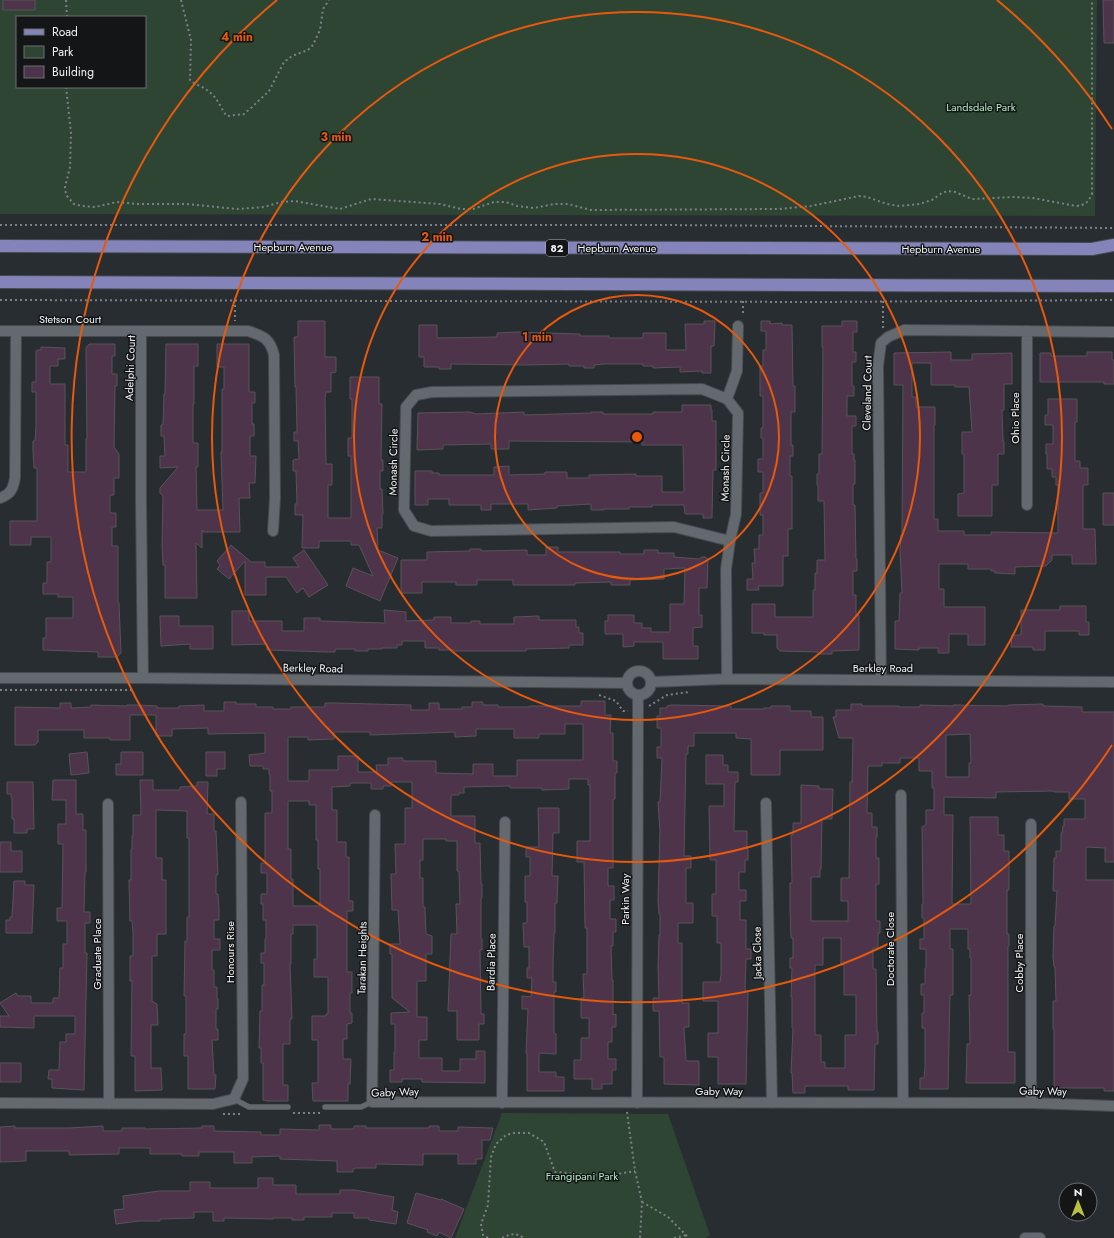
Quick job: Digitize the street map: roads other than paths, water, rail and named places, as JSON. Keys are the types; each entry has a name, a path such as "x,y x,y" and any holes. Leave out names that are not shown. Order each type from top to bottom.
{"main road":[{"name":"Hepburn Avenue","path":"0,246 1092,249 1114,245"},
{"path":"0,282 1114,286"}],"street":[{"path":"727,399 737,371 738,326"},
{"name":"Cleveland Court","path":"881,680 878,366 880,343 888,337 904,330 1026,331"},
{"name":"Stetson Court","path":"0,331 141,331"},
{"path":"0,498 8,495 13,489 15,478 16,331"},
{"name":"Adelphi Court","path":"143,678 141,331 248,331 258,334 272,345 274,355 275,498 273,531"},
{"path":"1026,331 1114,332"},
{"name":"Ohio Place","path":"1026,331 1027,505"},
{"name":"Monash Circle","path":"727,679 726,569 736,514 738,413 727,399 702,389 432,392 416,395 406,407 404,510 414,526 431,531 674,527 730,541"},
{"path":"638,671 643,671 647,674 651,682 651,687 644,695 638,696 630,692 626,683 627,678 630,675 638,671"},
{"name":"Berkley Road","path":"0,678 626,683"},
{"name":"Berkley Road","path":"651,682 727,679 1114,682"},
{"name":"Parkin Way","path":"637,1103 638,696"},
{"name":"Doctorate Close","path":"901,795 903,1102"},
{"name":"Honours Rise","path":"234,1099 243,1079 241,802"},
{"name":"Jacka Close","path":"766,803 772,1103"},
{"name":"Graduate Place","path":"108,804 110,1104"},
{"name":"Tarakan Heights","path":"372,1102 375,815"},
{"name":"Bardia Place","path":"502,1102 505,822"},
{"name":"Cobby Place","path":"1031,824 1031,1102"},
{"path":"0,1103 213,1104 234,1099"},
{"name":"Gaby Way","path":"372,1102 1031,1102 1114,1106"},
{"path":"1024,1238 1040,1238"}],"lane":[{"path":"234,1099 250,1107 288,1107"},
{"name":"Gaby Way","path":"325,1107 361,1107 372,1102"}],"park label":[{"name":"Landsdale Park","path":"981,107"},
{"name":"Frangipani Park","path":"582,1176"}]}
